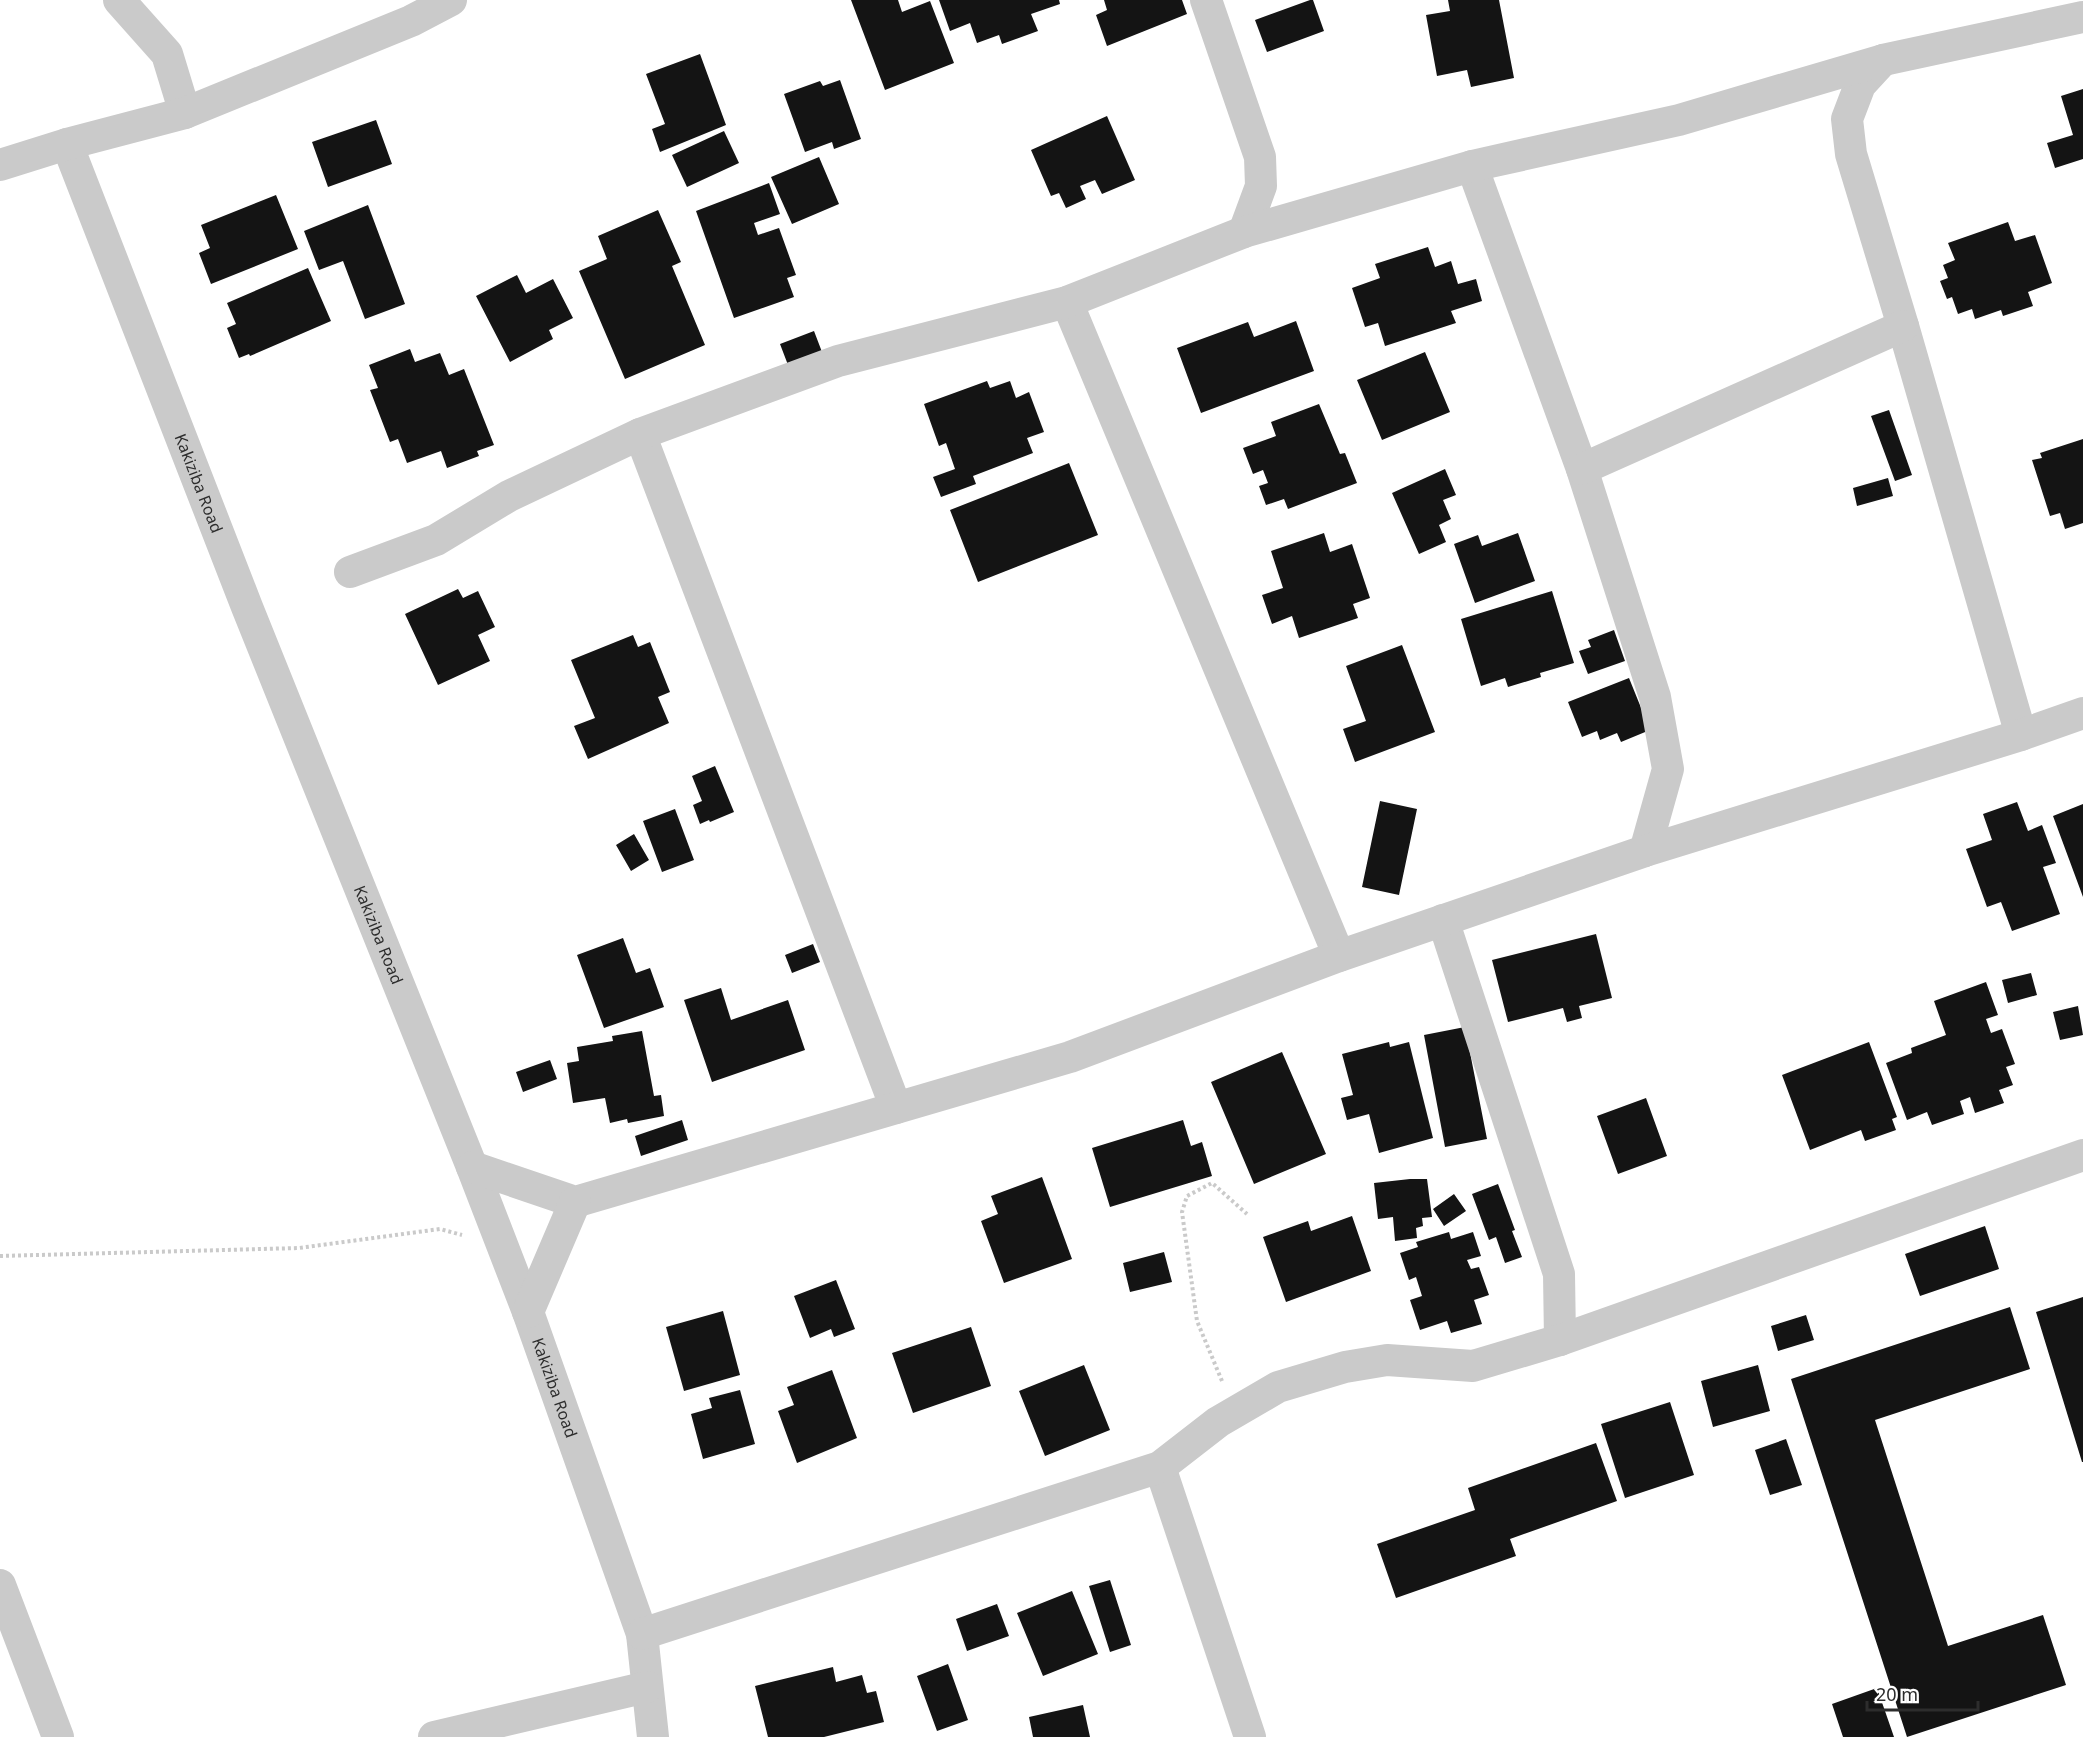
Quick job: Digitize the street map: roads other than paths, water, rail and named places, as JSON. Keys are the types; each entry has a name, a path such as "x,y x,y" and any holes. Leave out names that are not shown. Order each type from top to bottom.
{"street":[{"path":"119,0 167,54 185,113"},
{"path":"0,165 67,144 185,113 411,21 451,0"},
{"path":"1206,0 1260,157 1261,186 1244,232"},
{"path":"350,572 436,540 509,496 640,434 838,361 1067,302 1244,232 1472,166 1679,120 1883,60 2083,17"},
{"path":"1883,60 1860,85 1847,119 1851,154 2021,735"},
{"name":"Kakiziba Road","path":"67,144 247,607 528,1312 642,1634 653,1737"},
{"path":"1472,166 1582,469 1655,697 1668,769 1645,851"},
{"path":"1067,302 1339,956"},
{"path":"1582,469 1903,326"},
{"path":"640,434 896,1108"},
{"path":"472,1167 575,1202 1070,1057 1339,956 1645,851 2021,735 2083,712"},
{"path":"1443,920 1559,1274 1560,1340"},
{"path":"642,1634 1160,1467 1218,1422 1278,1387 1345,1367 1387,1360 1473,1366 1560,1340 2083,1155"},
{"path":"528,1312 575,1202"},
{"path":"1160,1467 1250,1737"},
{"path":"0,1585 58,1737"},
{"path":"434,1737 647,1688"}]}
